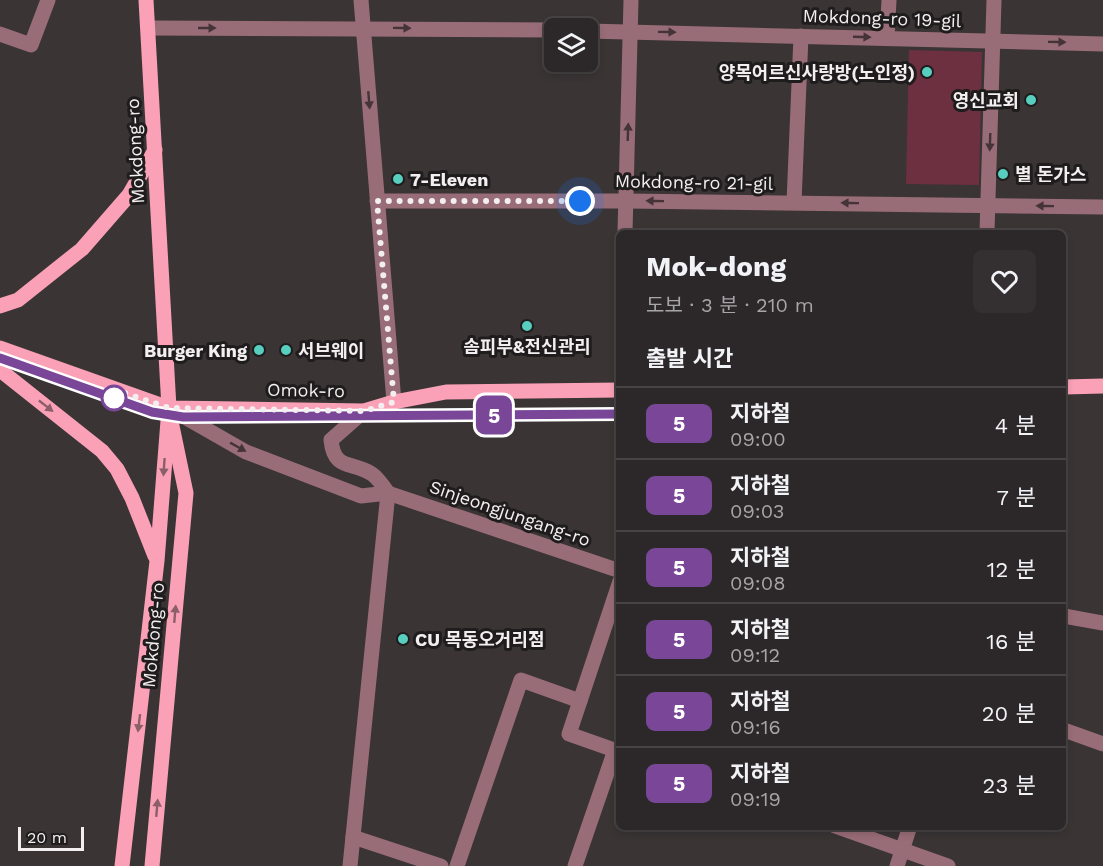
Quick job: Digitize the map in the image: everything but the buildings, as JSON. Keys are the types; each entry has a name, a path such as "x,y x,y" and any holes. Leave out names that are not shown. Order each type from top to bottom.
{"main road":[{"name":"Mokdong-ro","path":"122,866 157,561 169,408 146,0"},
{"path":"0,306 18,300 82,249 129,195 155,150"},
{"name":"Omok-ro","path":"0,348 169,408 364,411 394,402 446,392 616,390"},
{"path":"0,370 102,451 117,469 132,498 157,561"},
{"path":"1066,387 1103,386"},
{"name":"Mokdong-ro","path":"152,866 186,493 169,408"}],"street":[{"path":"0,34 31,45 48,0"},
{"path":"361,0 394,402"},
{"path":"625,230 632,0"},
{"path":"887,38 889,0"},
{"path":"987,230 994,0"},
{"path":"148,28 544,30"},
{"name":"Mokdong-ro 19-gil","path":"598,31 1103,44"},
{"name":"Mokdong-ro 21-gil","path":"794,202 801,36"},
{"name":"Mokdong-ro 21-gil","path":"377,201 794,202 1103,207"},
{"name":"Sinjeongjungang-ro","path":"169,408 246,452 361,496 388,493 616,570"},
{"name":"Sinjeongjungang-ro","path":"364,411 331,440 333,453 339,462 374,474 388,493"},
{"path":"350,866 388,493"},
{"path":"616,593 569,734 616,751"},
{"path":"1066,616 1103,622"},
{"path":"457,866 521,680 580,700"},
{"path":"1066,731 1103,744"},
{"path":"575,866 616,754"},
{"path":"846,830 948,866"},
{"path":"897,866 909,830"},
{"path":"353,837 441,866"}],"shaded area":[{"path":"909,50 982,52 979,185 906,184"}],"metro line":[{"name":"5","path":"0,358 152,412 183,417 616,414"}],"place":[{"name":"양목어르신사랑방(노인정)","path":"927,72"},
{"name":"영신교회","path":"1031,100"},
{"name":"별 돈가스","path":"1003,174"},
{"name":"7-Eleven","path":"398,179"},
{"name":"솜피부&전신관리","path":"527,326"},
{"name":"Burger King","path":"259,350"},
{"name":"서브웨이","path":"286,350"},
{"name":"CU 목동오거리점","path":"403,639"}],"route":[{"path":"114,398 107,387 169,408 364,411 394,402 377,201 580,201"}]}
